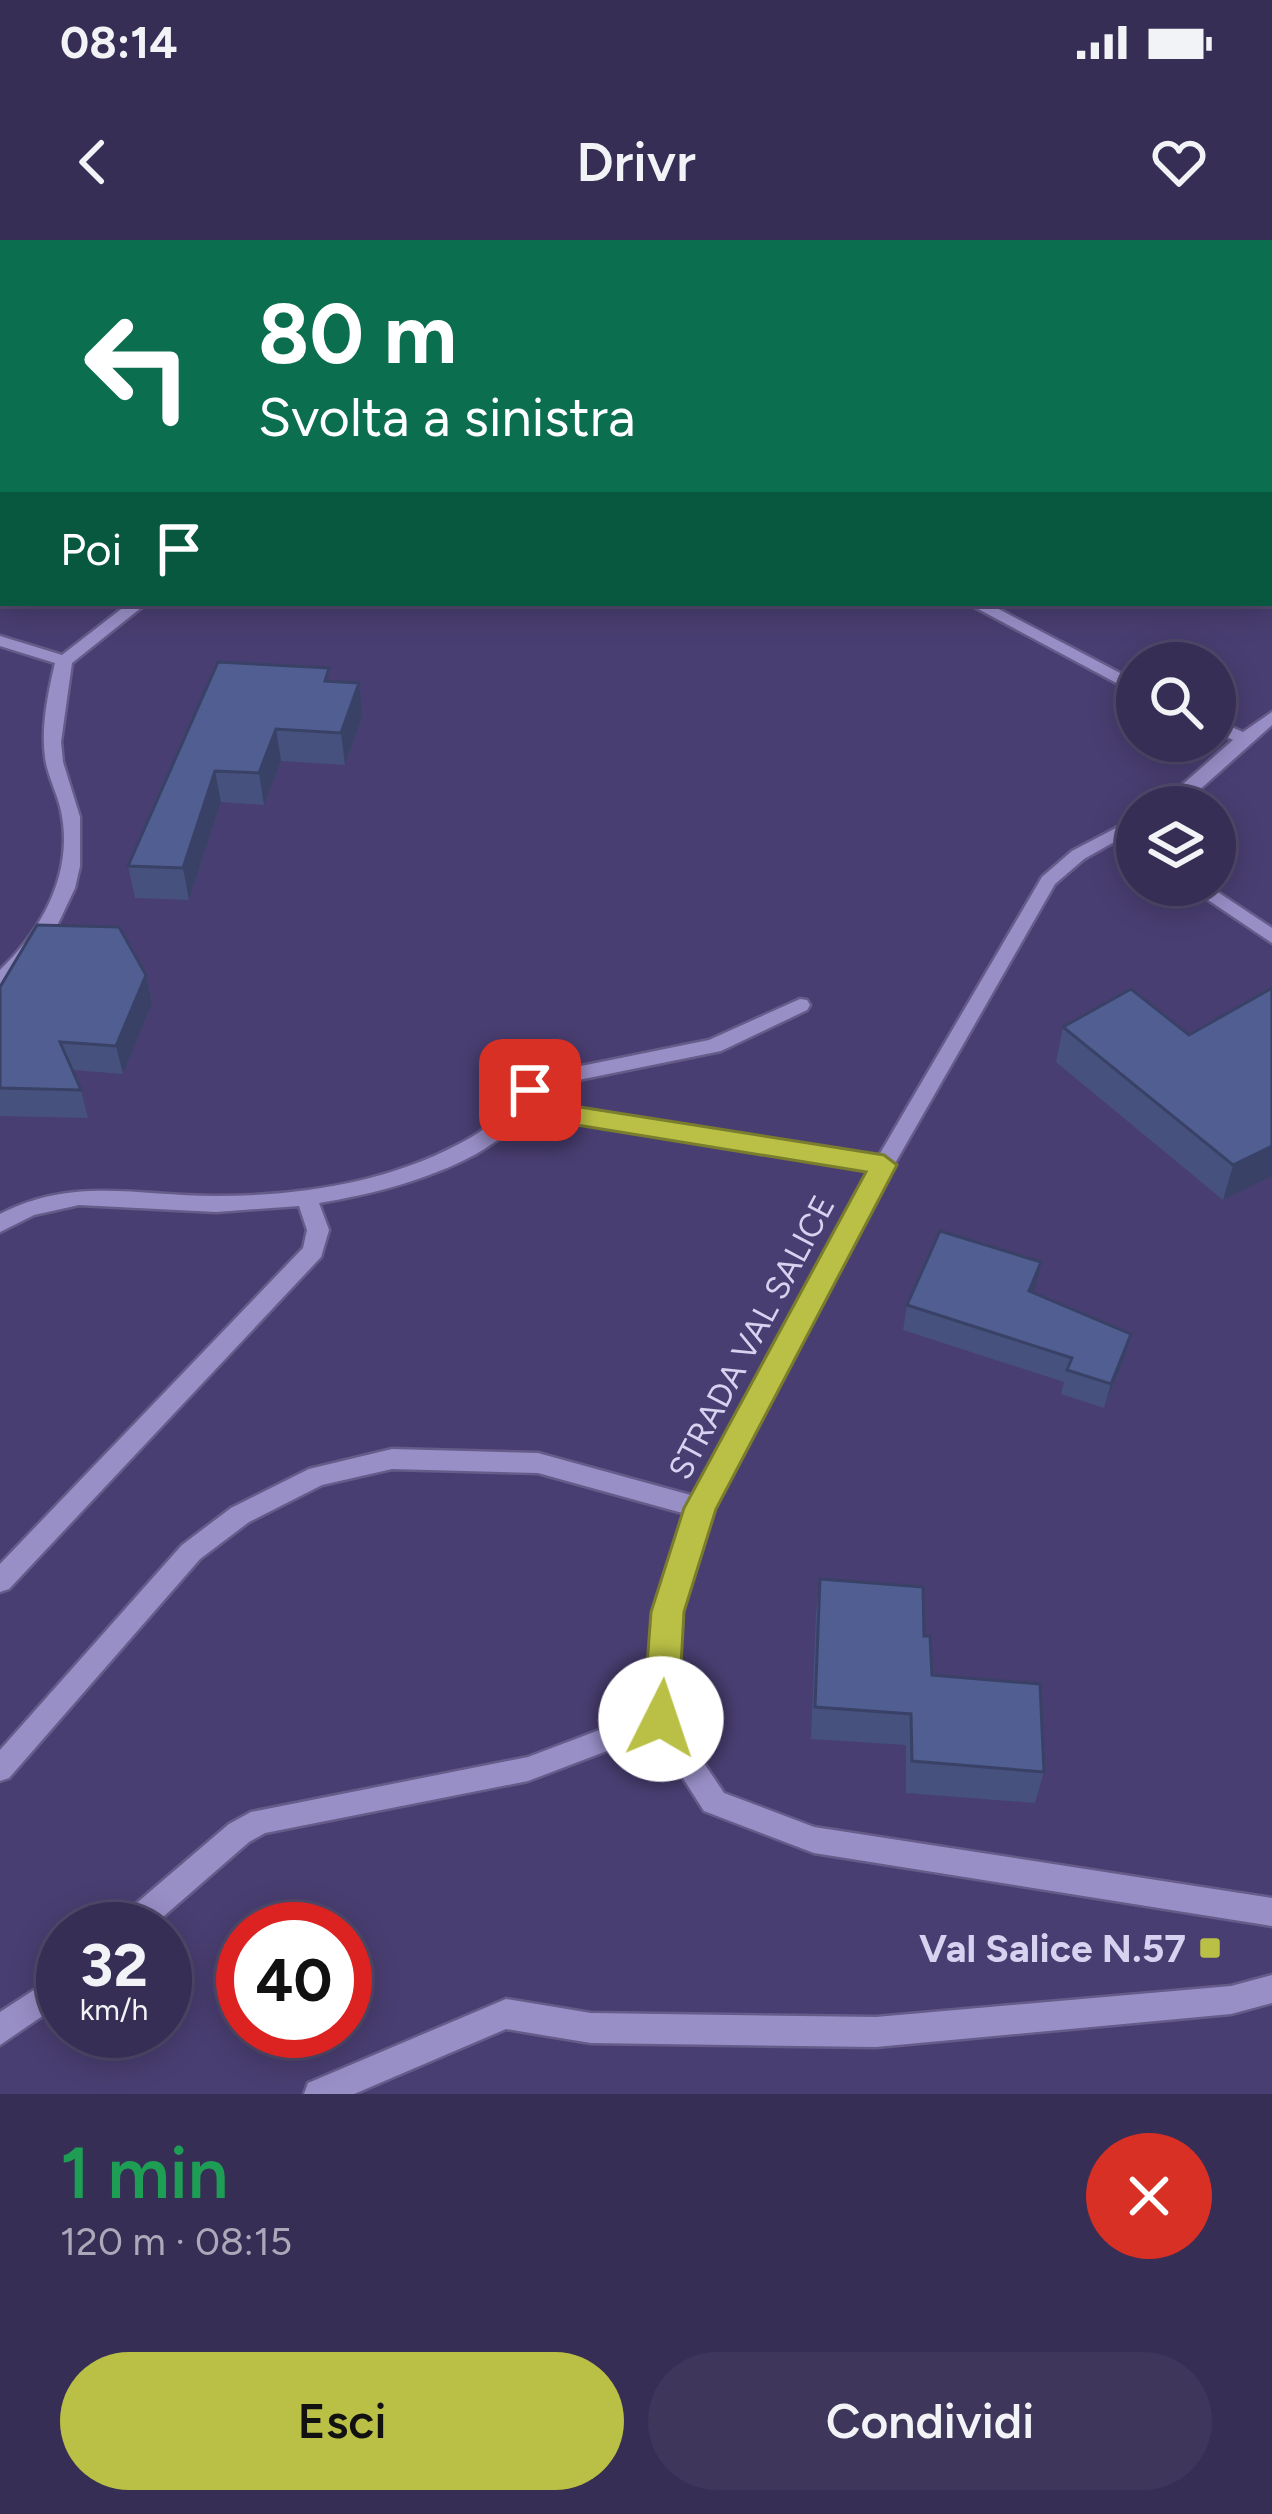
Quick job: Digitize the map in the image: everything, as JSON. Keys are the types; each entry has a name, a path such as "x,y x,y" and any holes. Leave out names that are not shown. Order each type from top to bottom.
{"street":[{"path":"0,981 30,954 56,917 70,880 71,816 53,759 53,705 64,661 135,606"},
{"path":"981,606 1116,678"},
{"path":"0,640 64,661"},
{"path":"1197,786 1242,738 1272,717"},
{"path":"1236,735 1242,738"},
{"name":"STRADA VAL SALICE","path":"661,1719 668,1612 700,1508 884,1165 1048,881 1078,855 1116,833"},
{"path":"1226,906 1272,937"},
{"path":"800,1005 714,1046 549,1079 530,1090 537,1101 577,1115 884,1165"},
{"path":"0,1224 28,1206 87,1194 216,1204 307,1198 400,1178 464,1151 537,1101"},
{"path":"0,1581 303,1263 318,1230 307,1198"},
{"path":"0,1769 191,1552 240,1515 317,1476 392,1459 538,1463 700,1508"},
{"path":"159,1902 239,1833 262,1821 528,1769 661,1719 715,1802 814,1840 1272,1912"},
{"path":"319,2094 506,2014 591,2029 876,2032 1231,2000 1272,1989"},
{"path":"0,2030 36,2004"}],"building":[{"path":"218,662 329,668 325,681 359,683 341,733 276,729 259,773 215,771 183,868 128,866"},
{"path":"37,925 119,927 146,975 116,1046 60,1042 81,1090 0,1088 0,987"},
{"path":"1272,988 1272,1146 1233,1165 1063,1027 1131,989 1189,1035"},
{"path":"940,1231 1041,1262 1029,1291 1131,1334 1111,1384 1067,1370 1072,1358 907,1305"},
{"path":"820,1579 923,1587 924,1636 930,1636 932,1675 1040,1684 1044,1772 912,1761 911,1714 815,1707"}],"place":[{"name":"Val Salice N.57","path":"1210,1948"}],"route":[{"path":"530,1090 537,1101 577,1115 884,1165 700,1508 668,1612 661,1719"}]}
